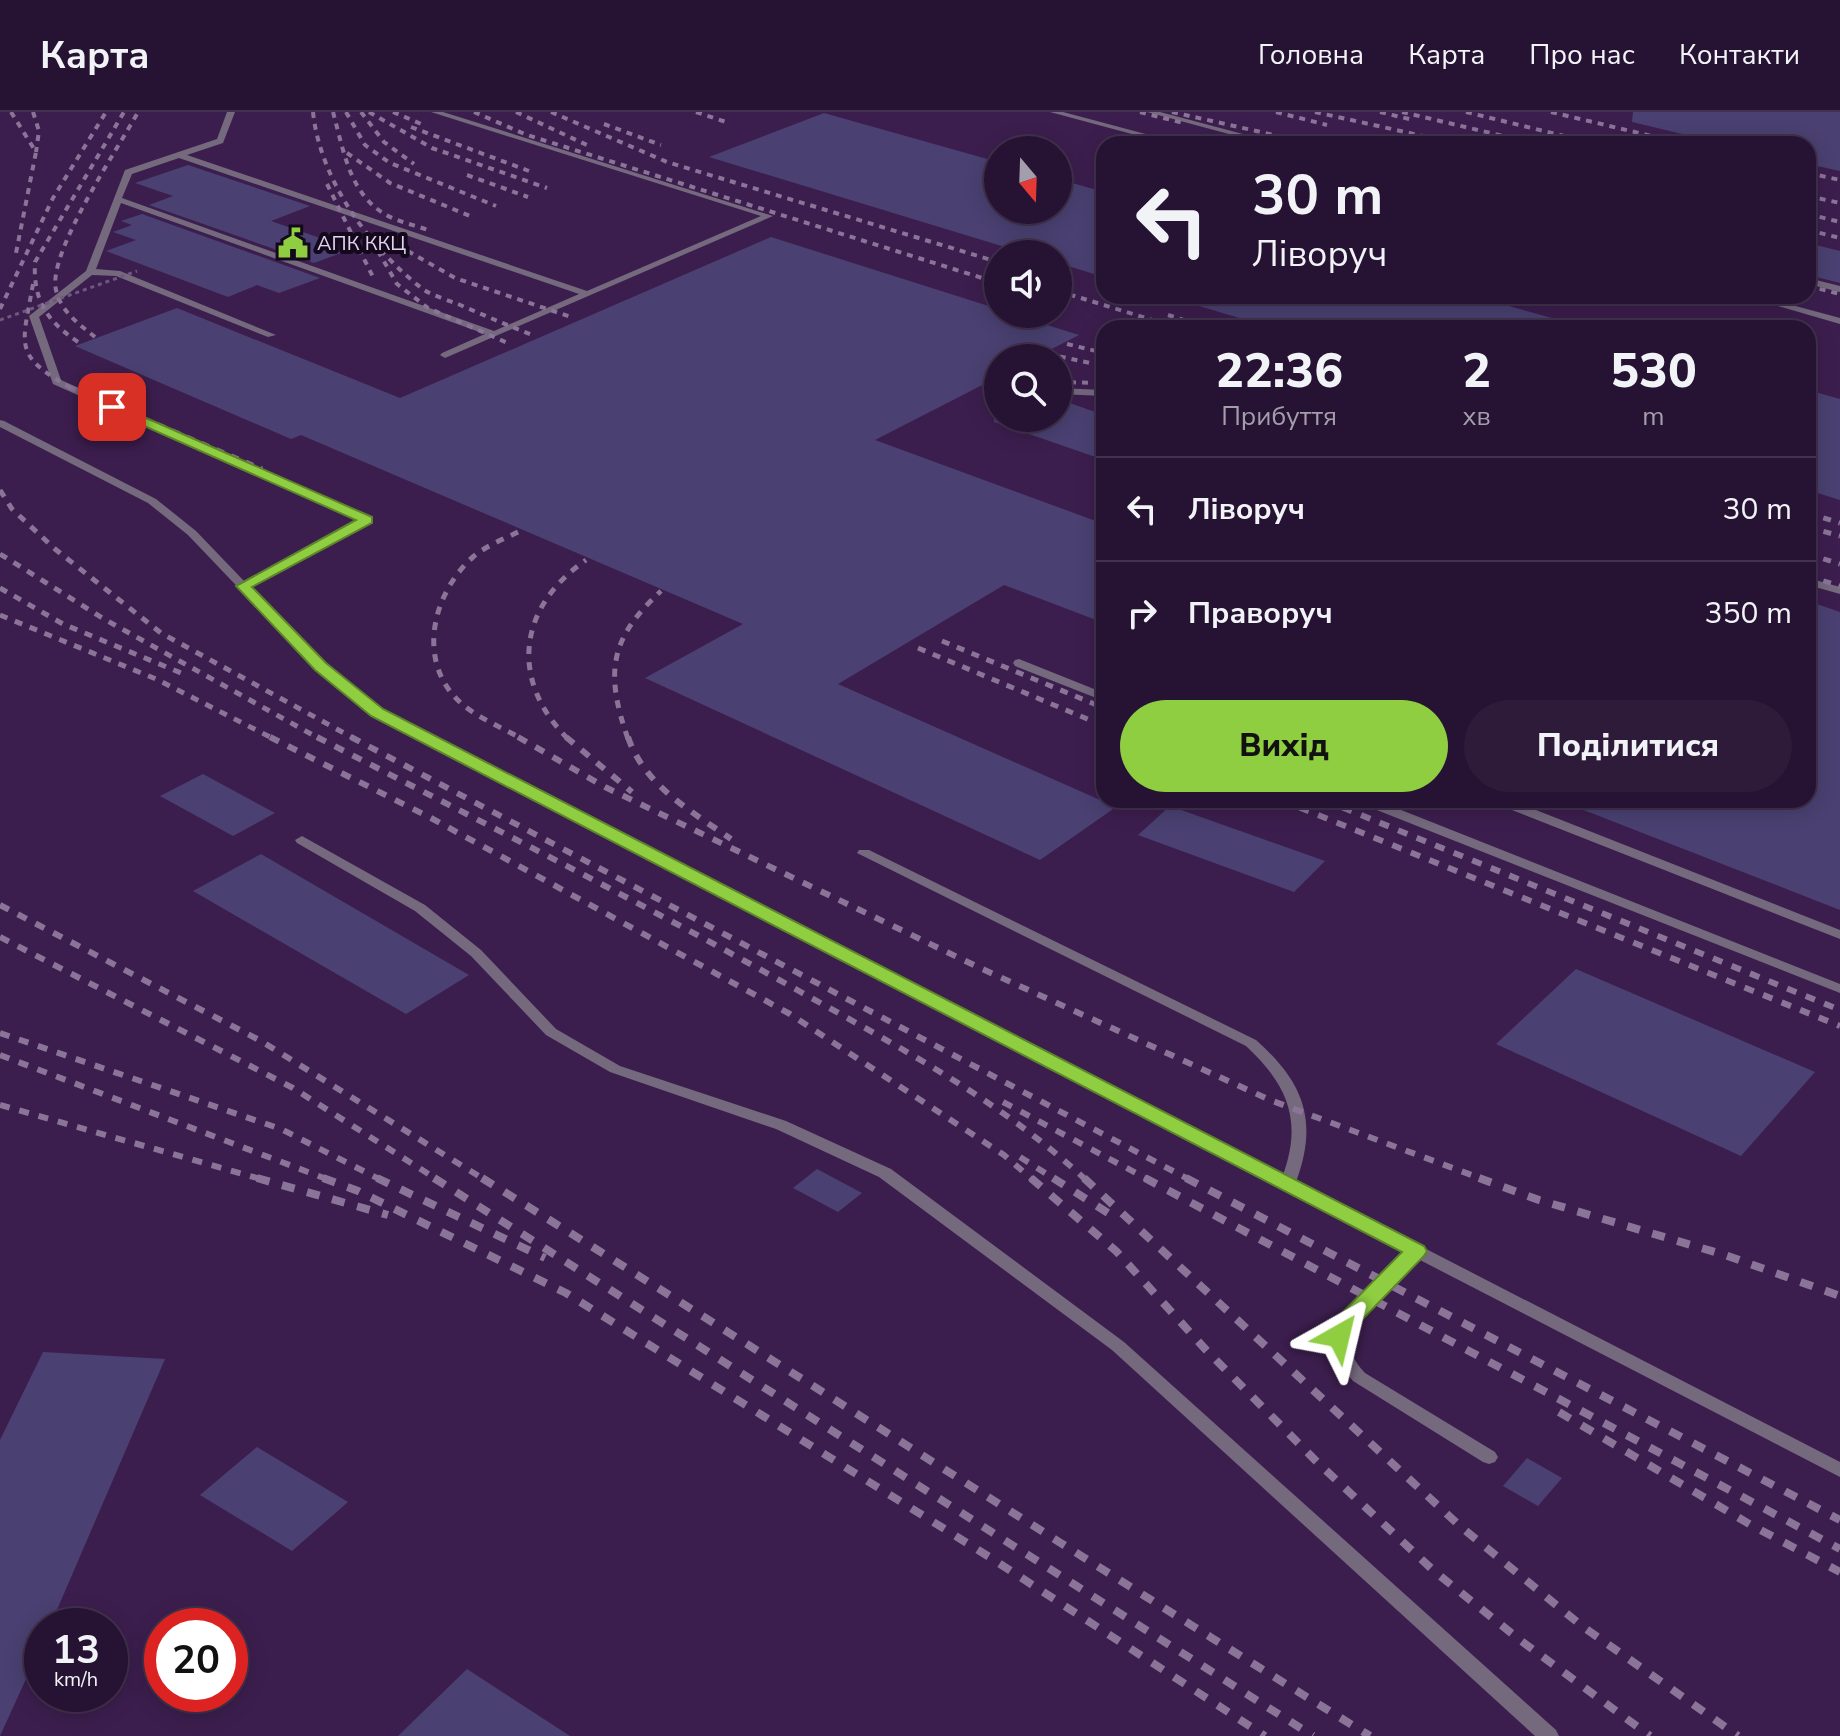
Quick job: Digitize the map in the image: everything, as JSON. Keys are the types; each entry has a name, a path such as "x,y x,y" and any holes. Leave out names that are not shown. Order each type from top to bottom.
{"lane":[{"path":"231,112 220,141 128,172 90,272 34,316 57,382 367,520 243,586"},
{"path":"435,112 769,216 445,355"},
{"path":"1054,112 1148,136"},
{"path":"1151,112 1245,136"},
{"path":"179,155 587,294"},
{"path":"118,199 494,334"},
{"path":"90,272 117,273 271,335"},
{"path":"1816,283 1840,289"},
{"path":"1778,304 1840,321"},
{"path":"1072,392 1096,393"},
{"path":"0,423 152,501 192,533 321,667 377,713 1840,1470"},
{"path":"1816,584 1840,591"},
{"path":"1019,663 1096,694"},
{"path":"1079,687 1096,684"},
{"path":"1384,808 1840,989"},
{"path":"1519,808 1840,935"},
{"path":"302,840 420,908 476,953 551,1032 615,1069 781,1125 885,1173 1118,1346 1549,1736"},
{"path":"864,853 1251,1043 1279,1069 1296,1101 1301,1143 1297,1163 1287,1184"},
{"path":"1416,1251 1342,1326 1339,1336 1343,1358 1359,1377 1489,1457"}],"path":[{"path":"0,320 137,271"}],"shaded area":[{"path":"0,112 1840,112 1840,1736 0,1736"}],"building":[{"path":"1633,112 1840,112 1840,171 1816,166 1816,136 1691,136 1632,122"},
{"path":"824,113 984,158 984,224 1072,224 1072,183 1096,190 1096,275 1072,267 1072,240 984,241 709,157"},
{"path":"188,165 310,206 271,221 352,249 314,263 149,205 173,196 135,183"},
{"path":"142,214 320,278 279,293 257,285 228,297 106,251 136,240 113,232 132,225 121,221"},
{"path":"771,237 984,305 984,328 1057,328 1079,335 1061,344 984,344 984,384 875,440 1096,521 1096,620 1004,585 838,684 1096,798 1096,808 1115,808 1040,860 645,678 743,624 301,435 291,439 75,346 177,308 400,398"},
{"path":"1816,245 1840,251 1840,283 1816,277"},
{"path":"1192,304 1502,304 1559,320 1246,320"},
{"path":"1816,392 1840,399 1840,500 1816,492"},
{"path":"1072,404 1096,412 1096,457 1023,432 1072,432"},
{"path":"1816,604 1840,612 1840,910 1578,808 1816,808"},
{"path":"203,774 275,813 233,836 160,796"},
{"path":"1168,808 1176,808 1325,861 1294,892 1138,835"},
{"path":"261,854 469,975 406,1014 193,891"},
{"path":"1576,969 1815,1072 1741,1156 1496,1044"},
{"path":"817,1169 862,1193 838,1212 793,1188"},
{"path":"43,1352 165,1359 58,1608 24,1608 24,1683 0,1736 0,1440"},
{"path":"257,1447 348,1502 292,1551 200,1495"},
{"path":"1527,1458 1562,1478 1538,1506 1503,1486"},
{"path":"467,1669 570,1736 398,1736"}],"railway":[{"path":"11,112 36,152"},
{"path":"33,112 39,131 36,152"},
{"path":"0,309 53,198 106,112"},
{"path":"78,342 58,326 44,309 37,288 35,262 124,112"},
{"path":"95,337 62,305 56,290 56,273 73,227 138,112"},
{"path":"313,112 326,163 337,187 367,234 385,254 424,290 532,335"},
{"path":"333,112 349,168 362,193 388,216 431,231"},
{"path":"346,112 365,145 390,163 496,206"},
{"path":"361,112 384,142 414,164"},
{"path":"369,112 432,148 547,188"},
{"path":"393,112 426,126"},
{"path":"474,112 527,135 984,279"},
{"path":"516,112 589,146"},
{"path":"551,112 667,162 984,258"},
{"path":"696,112 726,122"},
{"path":"1140,112 1183,123"},
{"path":"1172,112 1278,136"},
{"path":"1276,112 1327,125"},
{"path":"1315,112 1423,136"},
{"path":"1380,112 1413,120"},
{"path":"1402,112 1503,136"},
{"path":"1466,112 1564,136"},
{"path":"1551,112 1652,136"},
{"path":"604,124 661,145"},
{"path":"411,127 529,171"},
{"path":"16,253 36,152"},
{"path":"347,153 390,183 470,216"},
{"path":"467,175 528,197"},
{"path":"1816,175 1840,180"},
{"path":"327,184 373,277"},
{"path":"1816,198 1840,203"},
{"path":"1816,216 1840,222"},
{"path":"1816,232 1840,238"},
{"path":"387,239 455,278 574,318"},
{"path":"378,251 397,284 428,308 510,344"},
{"path":"33,284 26,322 26,347 39,367 71,388"},
{"path":"1816,288 1840,294"},
{"path":"1072,295 1096,303"},
{"path":"1101,304 1153,320"},
{"path":"1168,315 1184,320"},
{"path":"1072,345 1096,351"},
{"path":"1072,359 1096,364"},
{"path":"1072,382 1096,383"},
{"path":"71,388 262,469"},
{"path":"0,490 12,509 55,549 161,633 355,739"},
{"path":"1816,516 1840,523"},
{"path":"1816,529 1840,536"},
{"path":"518,532 479,552 459,571 439,608 434,649 438,669 447,687 462,704 522,739"},
{"path":"0,554 104,619 320,739"},
{"path":"1816,556 1840,564"},
{"path":"567,738 549,716 536,693 530,669 529,645 535,622 546,600 563,579 586,560"},
{"path":"1816,578 1840,586"},
{"path":"0,588 63,624 181,673"},
{"path":"628,739 616,695 616,658 631,625 661,591"},
{"path":"0,615 156,679 274,739"},
{"path":"942,641 1096,705"},
{"path":"918,648 1096,723"},
{"path":"270,737 431,818 790,1014 1004,1155 1033,1180"},
{"path":"317,737 619,893 874,1033 984,1100 1053,1151 1086,1180"},
{"path":"351,737 1190,1180"},
{"path":"518,737 605,787 980,968 1270,1100 1485,1180"},
{"path":"628,737 645,769 670,796 731,839"},
{"path":"567,738 632,792"},
{"path":"1301,808 1840,1026"},
{"path":"1344,808 1840,1010"},
{"path":"0,905 261,1041 485,1180"},
{"path":"0,937 293,1088 438,1180"},
{"path":"0,1033 281,1129 378,1179"},
{"path":"0,1055 329,1180"},
{"path":"1003,1102 1149,1180"},
{"path":"0,1105 264,1180"},
{"path":"1020,1157 1056,1180"},
{"path":"257,1178 388,1215"},
{"path":"323,1178 358,1191 566,1293 991,1558 1265,1736"},
{"path":"434,1178 1313,1736"},
{"path":"482,1178 1370,1736"},
{"path":"1031,1178 1116,1251 1207,1351 1318,1463 1434,1571 1520,1640 1650,1736"},
{"path":"1053,1178 1108,1213"},
{"path":"1084,1178 1461,1527 1582,1626 1738,1736"},
{"path":"1145,1178 1840,1549"},
{"path":"1186,1178 1840,1520"},
{"path":"1479,1178 1539,1200 1725,1255 1840,1296"},
{"path":"378,1179 545,1258"},
{"path":"1559,1412 1751,1525 1840,1572"}],"place":[{"name":"АПК ККЦ","path":"293,243"}],"route":[{"path":"112,407 367,520 243,586 321,667 377,713 1416,1251 1342,1326 1339,1336"}]}
